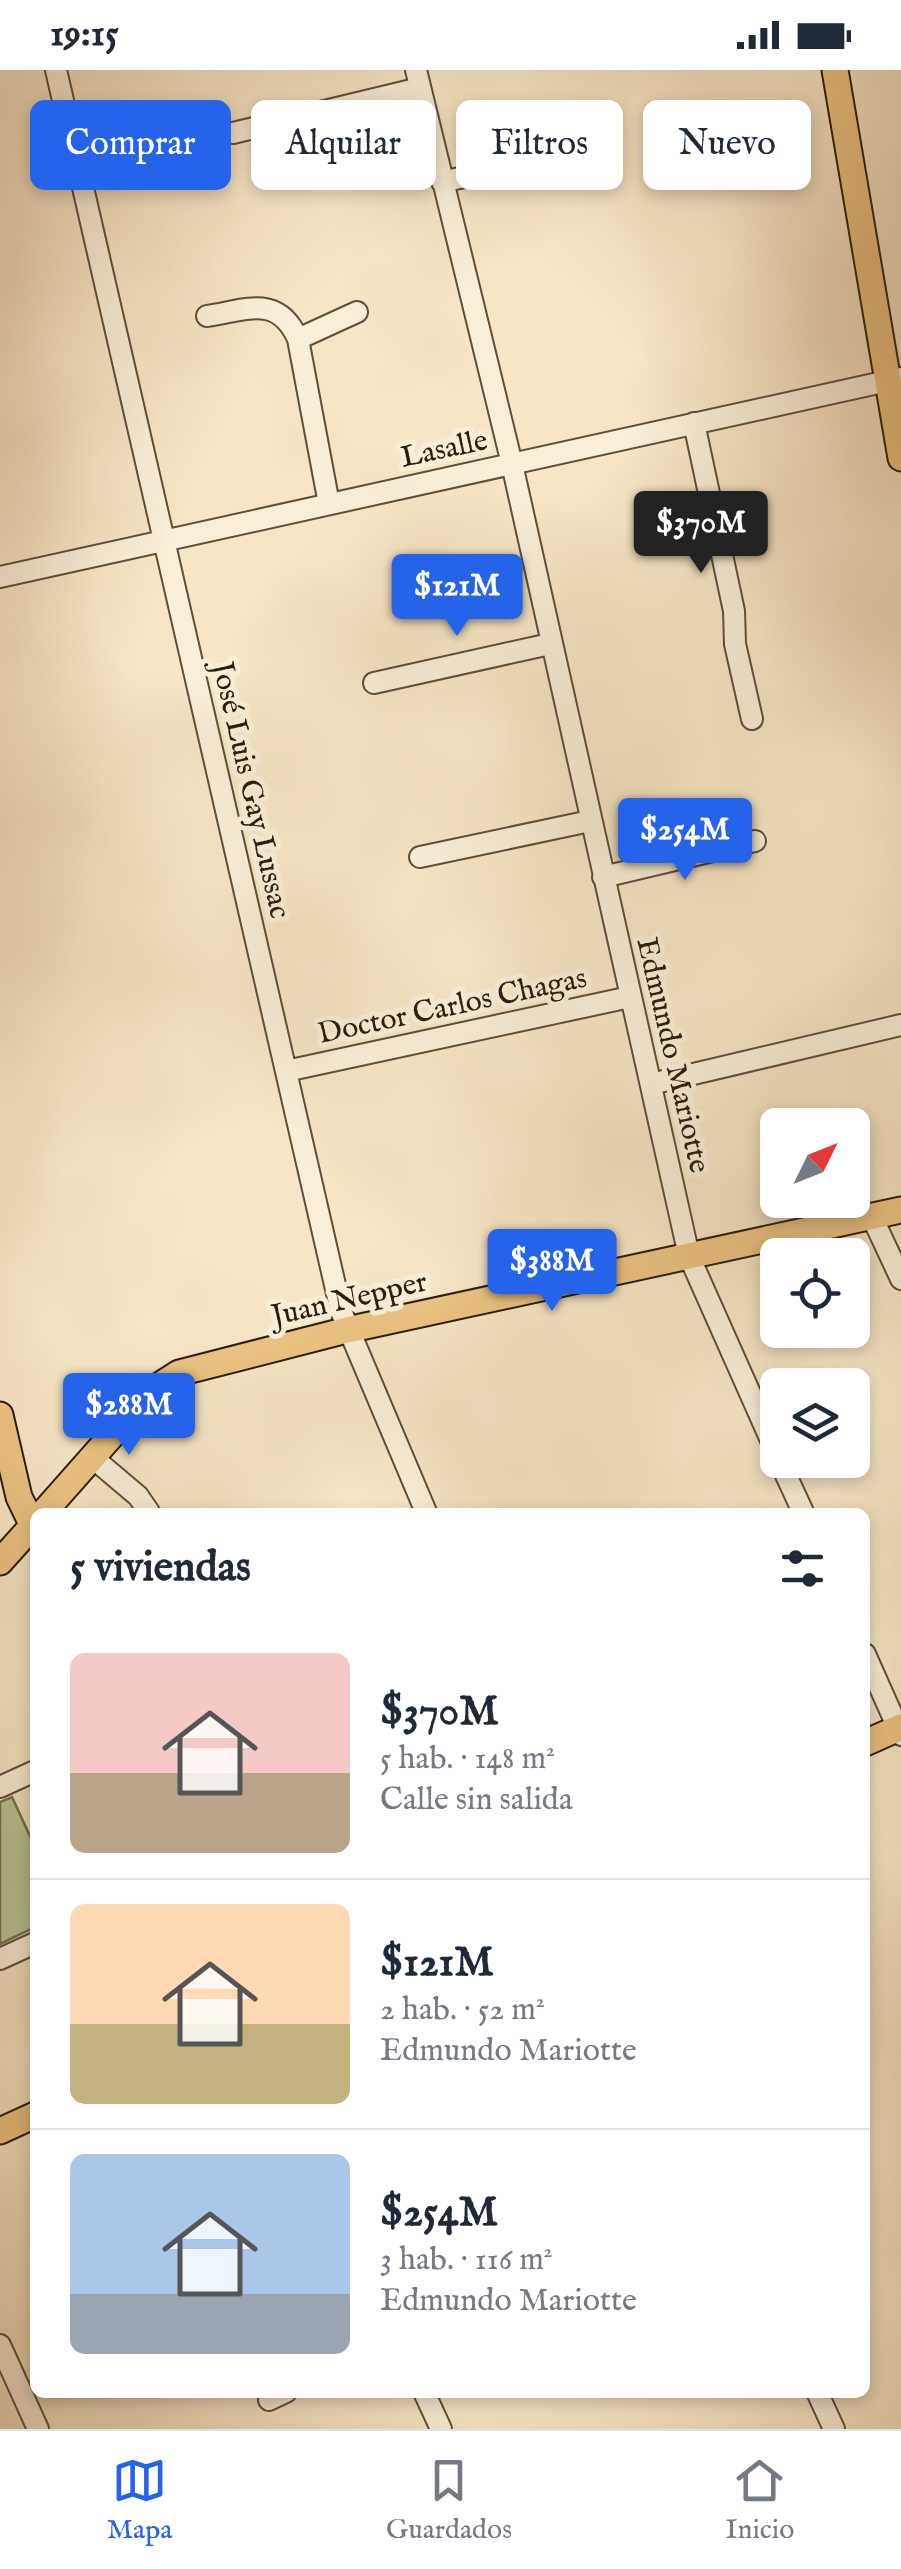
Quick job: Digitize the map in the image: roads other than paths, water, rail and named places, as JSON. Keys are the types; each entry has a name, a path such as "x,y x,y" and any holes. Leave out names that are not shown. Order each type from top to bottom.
{"main road":[{"path":"835,70 894,380 901,458"},
{"name":"Juan Nepper","path":"50,1508 152,1391 179,1372 347,1330 901,1210"},
{"path":"0,1416 19,1498 30,1513"},
{"name":"Juan Nepper","path":"0,1562 30,1530"},
{"path":"870,1741 900,1730"},
{"path":"0,2131 30,2117"}],"street":[{"name":"José Luis Gay Lussac","path":"56,70 347,1330 424,1508"},
{"path":"234,132 418,79"},
{"name":"Edmundo Mariotte","path":"418,79 512,464 690,1256 760,1417"},
{"path":"442,182 456,179"},
{"path":"207,316 263,307 274,310 291,324 298,339 328,504"},
{"path":"298,339 357,312"},
{"name":"Lasalle","path":"0,576 894,380"},
{"path":"694,423 734,611 735,644 752,719"},
{"path":"374,682 550,644"},
{"path":"420,857 590,821"},
{"path":"603,877 755,841"},
{"name":"Doctor Carlos Chagas","path":"286,1071 630,997"},
{"path":"650,1084 901,1025"},
{"path":"872,1217 901,1279"},
{"path":"93,1458 138,1496 146,1508"},
{"name":"Edmundo Mariotte","path":"787,1478 800,1508"},
{"path":"870,1665 900,1730"},
{"path":"0,1787 30,1773"},
{"path":"0,1959 30,1945"},
{"path":"0,2345 38,2429"},
{"path":"427,2398 441,2429"},
{"path":"820,2398 834,2429"}]}
